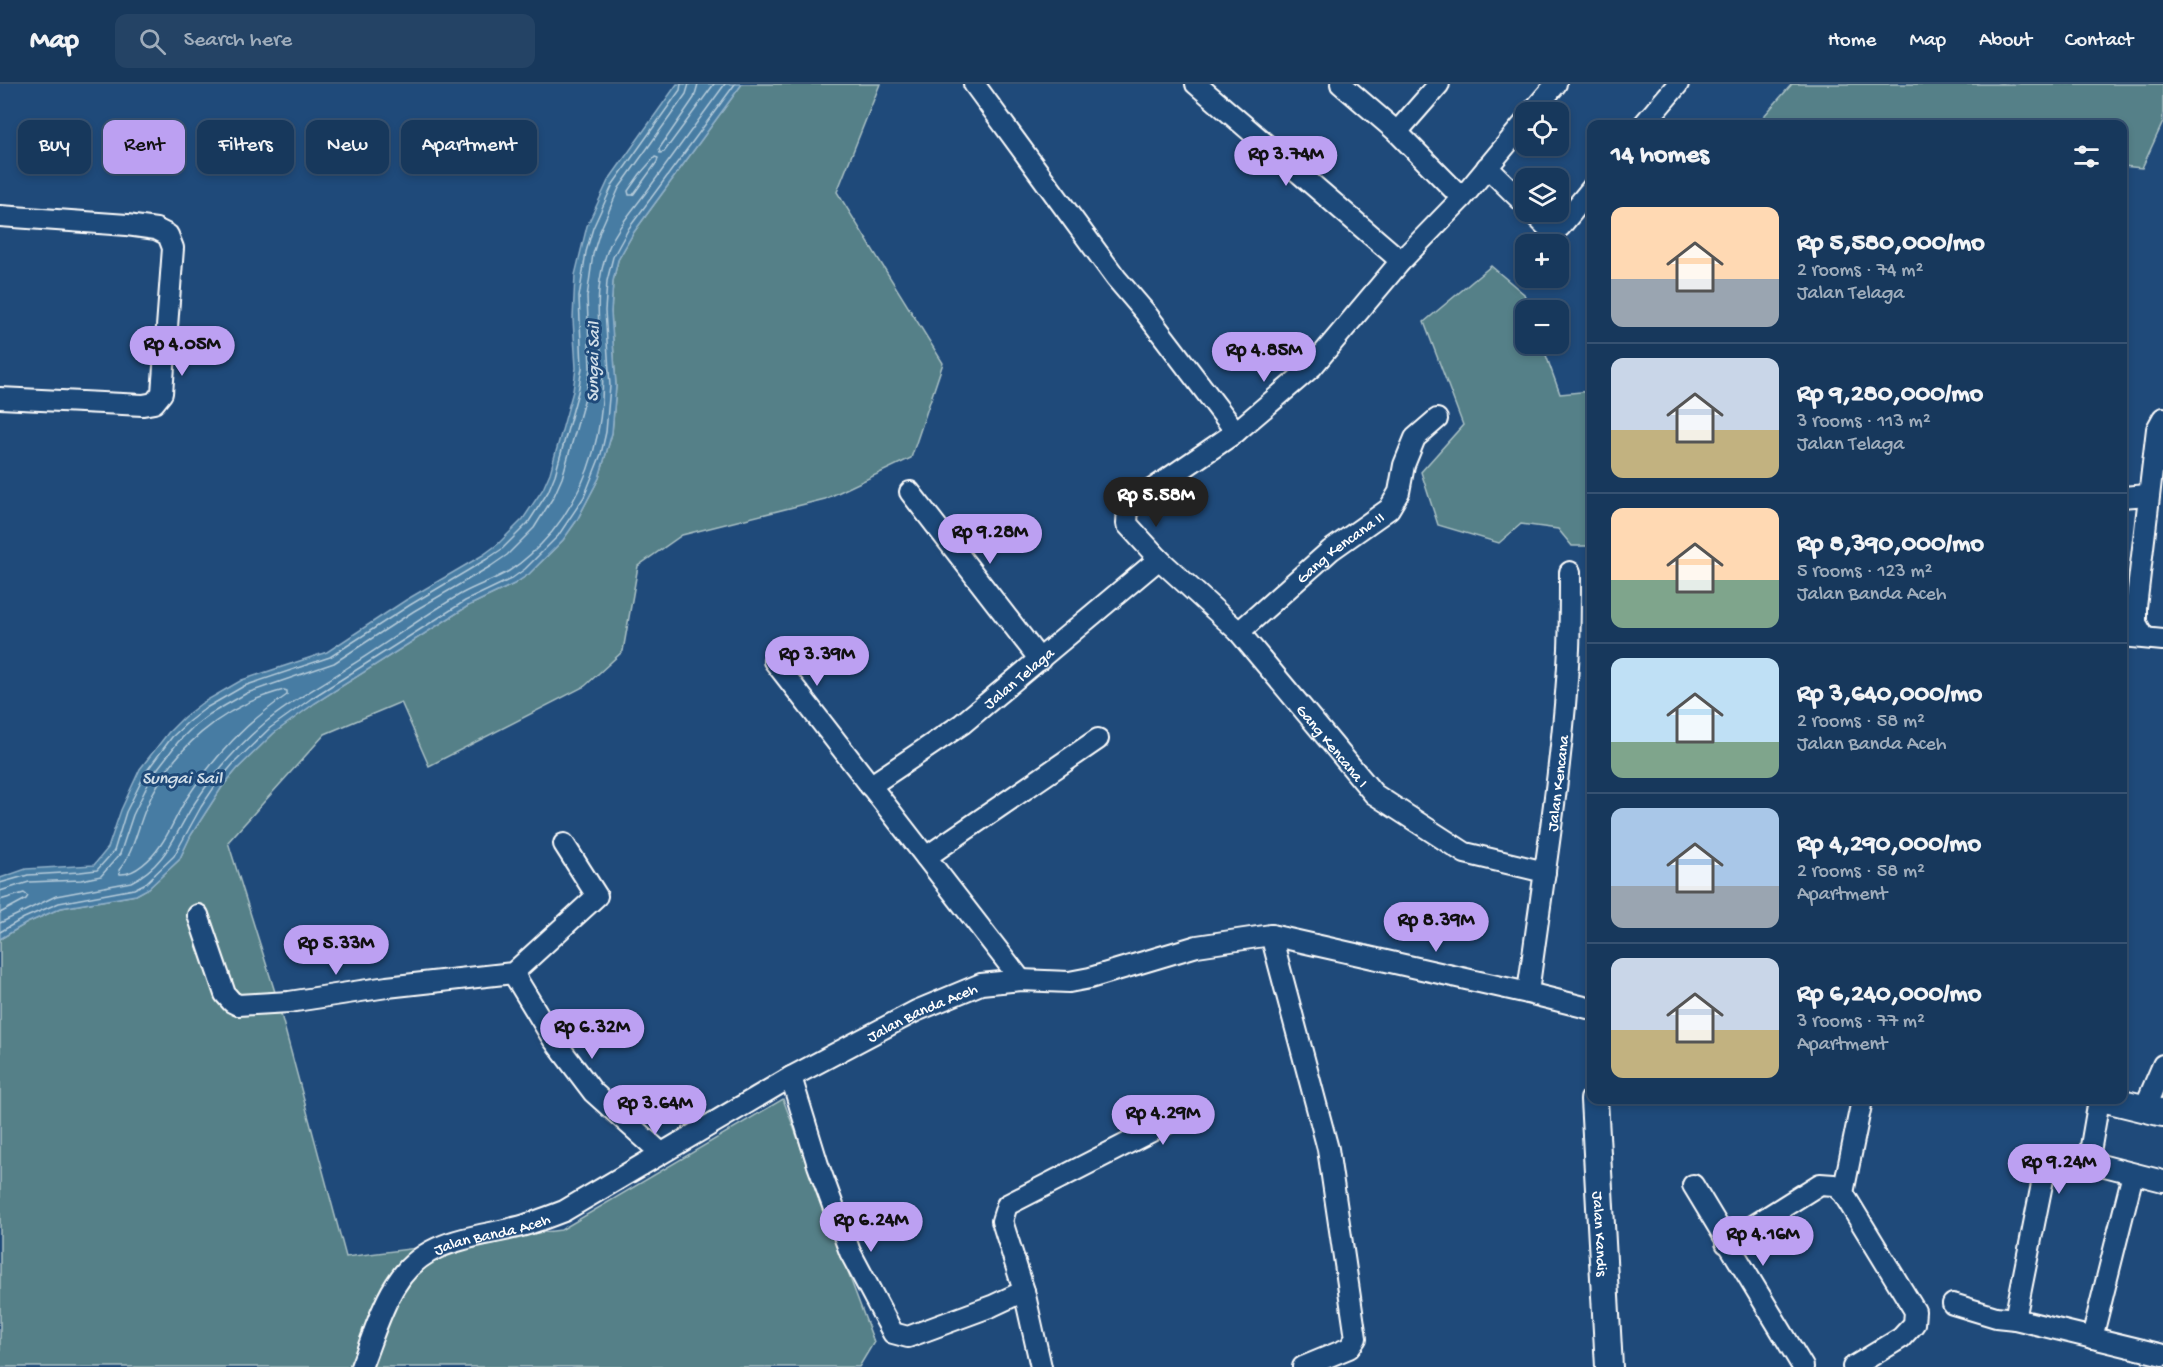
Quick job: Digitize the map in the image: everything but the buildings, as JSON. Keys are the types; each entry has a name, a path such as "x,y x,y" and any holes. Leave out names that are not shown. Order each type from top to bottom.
{"street":[{"path":"974,84 1116,279 1145,312 1236,432 1312,367 1401,261 1462,198 1515,134"},
{"path":"1196,84 1401,261"},
{"path":"1341,84 1397,132 1462,198"},
{"path":"1397,132 1439,84"},
{"path":"1541,102 1556,84"},
{"path":"1647,120 1678,84"},
{"path":"1487,167 1515,194"},
{"path":"1569,216 1587,194"},
{"path":"0,216 156,229 168,235 173,248 162,393 154,403 142,405 0,398"},
{"path":"1542,222 1550,230 1560,227 1564,222"},
{"path":"2153,639 2136,622 2136,607 2157,429 2163,418"},
{"name":"Gang Kencana II","path":"1239,632 1331,550 1389,509 1399,492 1404,465 1415,438 1437,419"},
{"name":"Gang Kencana I","path":"1236,432 1128,506 1127,524 1159,559 1239,632 1374,794 1465,853 1545,872"},
{"path":"910,492 1040,660"},
{"path":"2127,497 2148,495"},
{"name":"Jalan Telaga","path":"870,786 962,724 1159,559"},
{"name":"Jalan Kencana","path":"1528,993 1565,700 1569,648 1570,572"},
{"path":"2127,636 2153,639"},
{"path":"774,661 1021,980"},
{"path":"926,856 1098,739"},
{"path":"198,915 225,994 238,1005 288,1002 387,987 513,973 597,896 564,844"},
{"path":"1271,934 1328,1149 1356,1338 1349,1348 1303,1367"},
{"name":"Jalan Banda Aceh","path":"361,1367 394,1287 421,1255 442,1246 526,1225 564,1211 791,1077 916,1011 970,987 1021,980 1069,981 1090,978 1197,946 1271,934 1587,1008"},
{"path":"513,973 553,1039 592,1092 662,1154"},
{"path":"2127,1104 2154,1110 2163,1065"},
{"path":"791,1077 818,1166 850,1252 893,1333 908,1337 993,1306 1024,1291"},
{"name":"Jalan Kandis","path":"1594,1104 1609,1367"},
{"path":"1843,1193 1861,1104"},
{"path":"2085,1161 2090,1152 2098,1104"},
{"path":"1041,1367 1024,1291 1002,1221 1007,1205 1183,1114"},
{"path":"2015,1319 2045,1169 2053,1161 2063,1159 2085,1161 2163,1181"},
{"path":"2092,1338 2133,1174"},
{"path":"1726,1243 1820,1184 1834,1185 1843,1193 1915,1311 1914,1324 1901,1338 1853,1367"},
{"path":"1693,1185 1803,1367"},
{"path":"1953,1304 1996,1317 2015,1319 2163,1355"}],"green space":[{"path":"742,84 880,84 837,192 943,363 911,458 825,499 682,535 638,566 623,651 585,686 429,766 401,702 325,734 228,842 275,992 346,1257 561,1230 783,1099 874,1342 859,1367 0,1367 0,939 27,923 61,908 136,895 149,888 179,860 191,835 222,787 274,733 315,703 468,606 514,584 529,574 563,540 577,520 599,478 612,433 616,386 611,312 613,281 618,260 634,232"},
{"path":"1792,84 2163,84 2163,122 2142,168 2127,166 2127,120 1760,120"},
{"path":"1491,266 1524,294 1526,300 1515,300 1515,354 1546,354 1560,394 1587,391 1587,546 1572,546 1558,529 1521,524 1499,543 1438,525 1421,472 1463,425 1424,322"}],"water":[{"name":"Sungai Sail","path":"677,84 742,84 634,232 618,260 613,281 611,312 616,386 612,433 599,478 577,520 563,540 529,574 514,584 468,606 315,703 274,733 222,787 191,835 179,860 149,888 136,895 61,908 27,923 0,939 0,878 26,869 94,865 108,848 121,810 140,769 168,733 184,717 202,703 242,680 327,652 406,600 483,555 498,544 523,519 543,489 550,473 573,391 576,368 573,319 575,275 587,226 608,181"}]}
